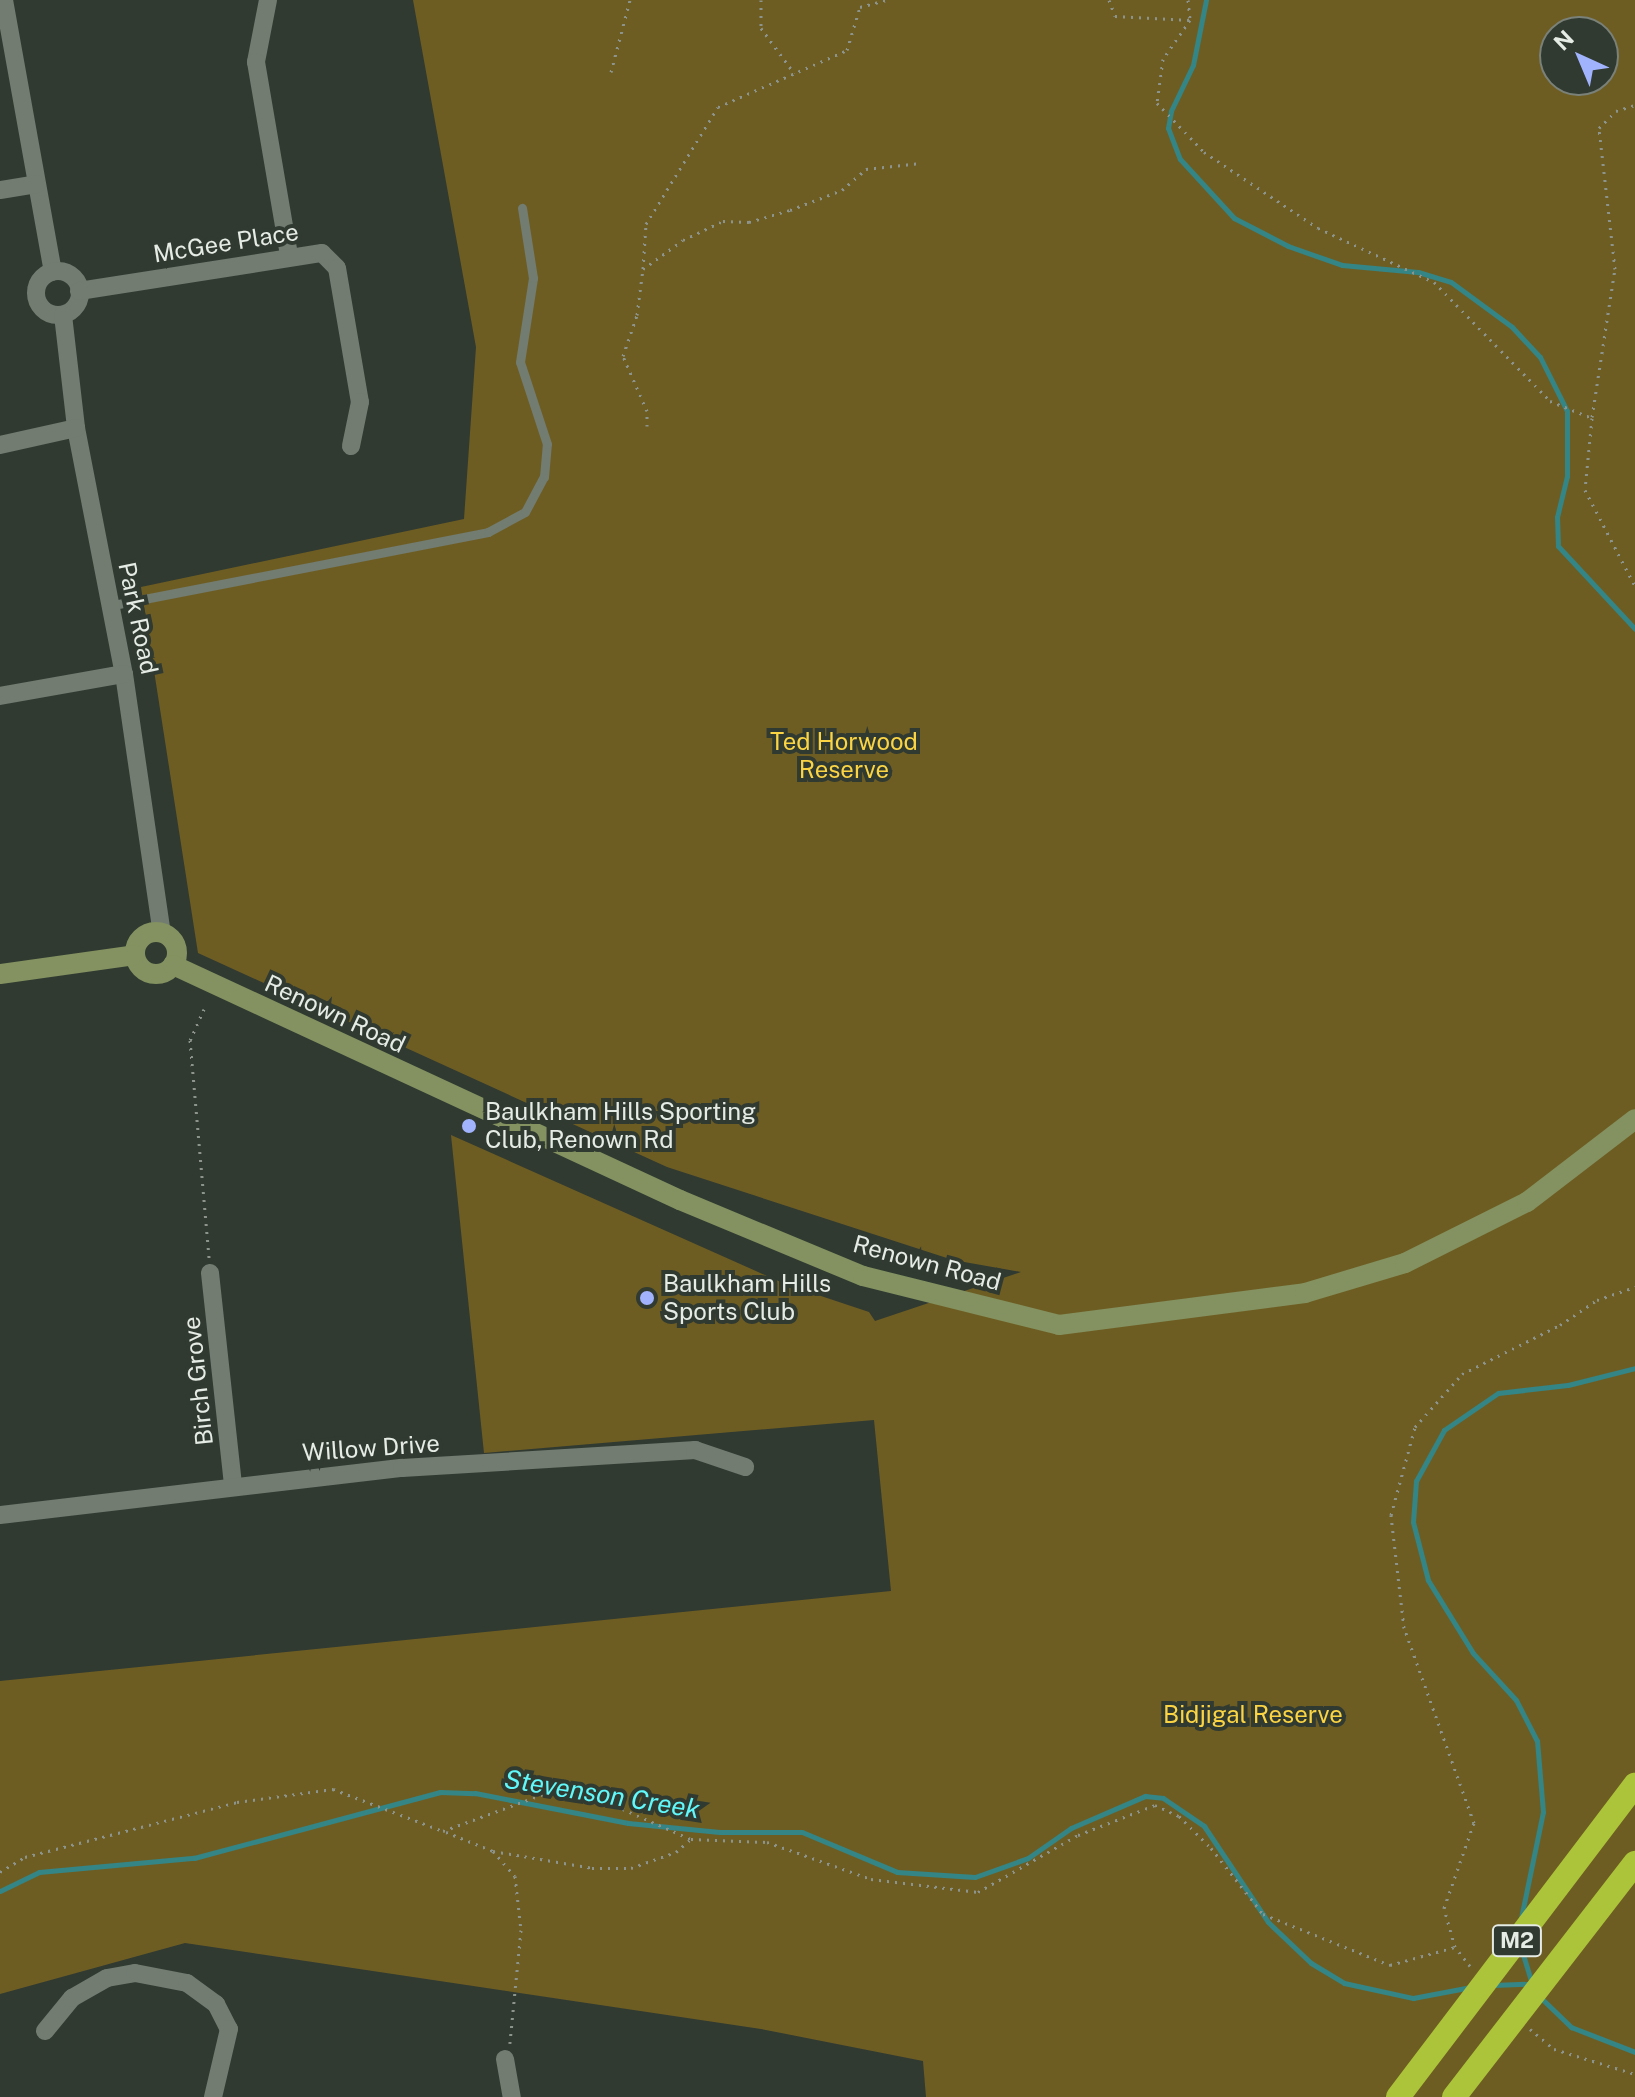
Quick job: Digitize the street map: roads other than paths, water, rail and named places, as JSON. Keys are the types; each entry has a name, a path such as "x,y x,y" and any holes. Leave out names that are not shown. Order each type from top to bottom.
{"highway":[{"name":"M2","path":"1398,2097 1635,1785"},
{"name":"M2","path":"1454,2097 1635,1863"}],"main road":[{"path":"162,933 176,946 173,965 161,973 147,972 135,955 144,936 162,933"},
{"path":"0,974 135,955"},
{"name":"Renown Road","path":"173,965 680,1200 863,1276 1059,1325 1305,1293 1405,1263 1527,1202 1635,1119"}],"street":[{"path":"4,0 53,272"},
{"path":"268,0 256,62 289,256"},
{"path":"0,190 37,184"},
{"name":"McGee Place","path":"79,291 322,253 337,268 360,402 351,446"},
{"path":"53,272 73,278 79,291 73,308 63,315 43,310 36,298 37,284 53,272"},
{"name":"Park Road","path":"63,315 76,428 108,606 124,674 162,933"},
{"path":"0,445 76,428"},
{"path":"0,696 124,674"},
{"name":"Birch Grove","path":"210,1273 233,1484"},
{"name":"Willow Drive","path":"0,1515 233,1484 695,1450 745,1467"},
{"path":"45,2031 72,1998 107,1978 135,1973 187,1983 216,2004 229,2029 213,2097"},
{"path":"505,2059 512,2097"}],"lane":[{"path":"108,606 488,532 525,512 544,477 547,444 520,362 533,278 522,208"}],"waterway":[{"path":"1206,0 1193,65 1171,111 1168,128 1180,159 1234,218 1288,246 1342,265 1418,272 1451,282 1512,327 1540,357 1567,411 1567,476 1557,517 1558,546 1635,629"},
{"path":"1521,1918 1543,1812 1537,1741 1516,1700 1473,1653 1428,1580 1413,1522 1416,1481 1444,1430 1498,1393 1568,1385 1635,1368"},
{"name":"Stevenson Creek","path":"0,1891 39,1872 194,1858 440,1792 475,1793 628,1823 720,1832 802,1832 897,1872 975,1877 1028,1858 1071,1828 1145,1796 1163,1798 1204,1826 1268,1922 1311,1963 1344,1983 1413,1998 1471,1987"},
{"path":"1521,1948 1532,1984"},
{"name":"Stevenson Creek","path":"1493,1985 1531,1984"},
{"path":"1539,1996 1571,2027 1635,2052"}],"place":[{"name":"Baulkham Hills Sporting Club, Renown Rd","path":"469,1126"},
{"name":"Baulkham Hills Sports Club","path":"647,1298"}],"park label":[{"name":"Ted Horwood Reserve","path":"844,756"},
{"name":"Bidjigal Reserve","path":"1253,1715"}]}
